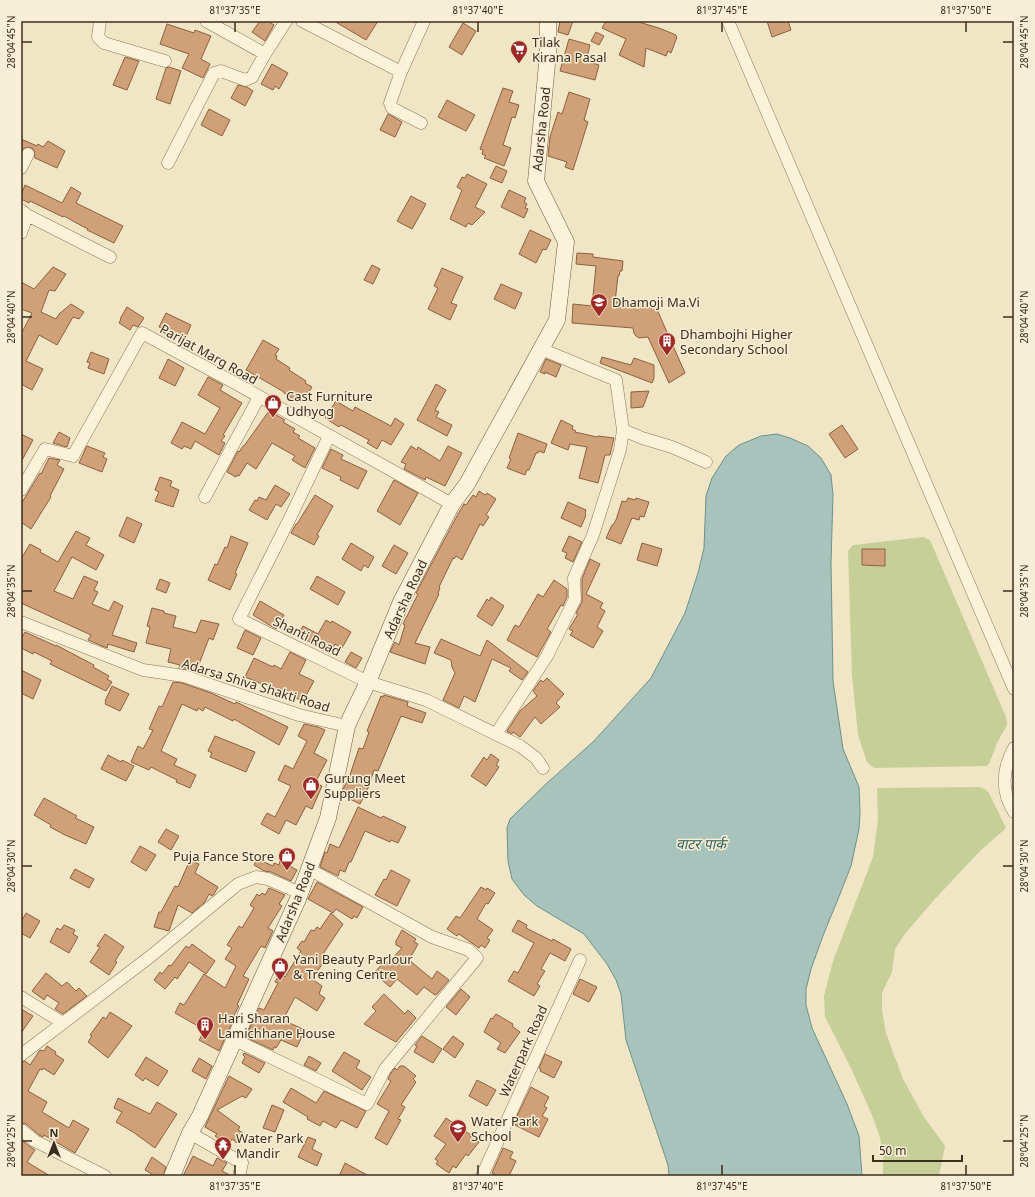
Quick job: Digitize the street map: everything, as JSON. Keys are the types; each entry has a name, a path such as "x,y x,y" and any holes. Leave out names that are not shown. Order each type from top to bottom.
{"main road":[{"name":"Adarsha Road","path":"172,1176 190,1133 200,1116 235,1040 300,893 328,818 347,726 368,682 401,602 452,504 467,484 557,320 566,242 536,181 548,53 548,21"}],"street":[{"path":"100,21 98,37 104,43 165,61"},
{"path":"206,21 265,54"},
{"path":"168,163 214,73 221,70 245,80 252,77 286,21"},
{"path":"302,21 401,72"},
{"path":"421,123 392,108 390,103 401,72 424,21"},
{"path":"728,21 1014,689"},
{"path":"21,168 28,154"},
{"path":"21,233 24,212 110,257"},
{"name":"Parijat Marg Road","path":"21,490 45,449 73,456 142,333 452,504"},
{"path":"496,734 547,656 574,599 574,578 593,534 620,450 623,430 616,380 541,349"},
{"path":"205,497 259,397"},
{"path":"623,430 642,438 672,447 706,462"},
{"name":"Shanti Road","path":"329,436 291,516 239,619 368,682 426,700 496,734 520,746 536,758 543,768"},
{"name":"Adarsa Shiva Shakti Road","path":"21,622 143,670 184,676 299,715 347,726"},
{"path":"1014,748 1008,758 1004,777 1005,792 1014,812"},
{"path":"235,1040 367,1104 386,1069 477,958 469,950 432,937 309,869"},
{"path":"21,1055 151,956 238,884 256,877 268,879 300,893"},
{"name":"Waterpark Road","path":"482,1176 580,960"},
{"path":"21,997 63,1023"},
{"path":"21,1130 35,1141 105,1176"},
{"path":"190,1133 242,1163 239,1176"}],"green space":[{"path":"923,537 930,540 1006,717 1007,725 997,743 989,764 986,766 874,768 867,762 858,735 852,676 848,551 853,545"},
{"path":"979,787 985,789 989,793 1006,828 979,852 934,900 904,935 895,949 892,972 882,993 882,1010 886,1033 903,1079 924,1117 945,1146 939,1176 883,1176 883,1153 879,1134 850,1066 825,1017 824,996 833,961 873,857 878,819 877,788"}],"water":[{"name":"वाटर पार्क","path":"777,434 808,446 821,458 831,475 833,495 831,563 833,681 843,749 859,787 860,813 859,829 851,866 811,969 806,989 806,1005 812,1028 847,1104 859,1136 862,1176 669,1176 668,1165 626,1040 621,994 616,980 607,964 584,934 537,906 524,895 512,879 508,861 507,828 510,819 547,783 594,741 651,678 685,613 698,573 704,548 706,496 712,478 726,456 739,445 761,436"}],"building":[{"path":"260,21 268,21 274,25 265,41 252,32"},
{"path":"334,21 378,21 366,40"},
{"path":"560,21 573,21 568,35 558,32"},
{"path":"606,21 635,21 659,28 676,35 677,37 671,53 668,51 666,56 646,48 644,67 619,55 626,39 602,28"},
{"path":"767,21 788,21 791,30 772,37"},
{"path":"463,23 476,31 462,55 449,47"},
{"path":"167,24 194,33 195,30 211,36 201,59 210,64 203,78 182,68 189,54 160,44"},
{"path":"596,32 604,36 599,45 591,41"},
{"path":"569,39 590,45 586,61 599,65 595,80 560,71"},
{"path":"125,57 139,61 127,90 113,85"},
{"path":"272,64 288,73 279,89 275,86 273,90 261,84"},
{"path":"169,67 181,71 170,104 156,99 166,68"},
{"path":"238,85 247,87 253,91 245,106 231,98"},
{"path":"503,88 513,91 509,102 519,105 515,118 512,117 503,145 511,148 504,166 484,158 486,156 482,154 483,150 480,149"},
{"path":"569,92 590,99 584,120 588,122 573,170 565,167 567,162 548,156 550,137 558,112 562,114"},
{"path":"447,100 475,115 466,131 438,117"},
{"path":"209,109 230,120 222,136 201,125"},
{"path":"388,114 402,122 395,137 380,130"},
{"path":"21,139 43,147 48,141 65,151 57,168 35,158 34,150 32,148 27,147 21,150"},
{"path":"496,166 507,171 502,183 490,178"},
{"path":"467,174 487,184 475,207 485,212 472,225 468,223 466,227 450,219 462,190 457,187 462,177 465,178"},
{"path":"25,185 62,203 71,187 81,193 76,203 123,226 114,243 87,230 88,229 64,216 63,217 30,201 29,203 21,199"},
{"path":"509,190 526,198 524,202 527,204 525,208 528,209 524,218 501,207"},
{"path":"411,196 426,204 412,229 397,221"},
{"path":"530,230 551,240 546,250 543,249 536,263 519,254"},
{"name":"Dhambojhi Higher Secondary School","path":"577,253 593,254 593,257 623,261 622,271 620,271 618,276 615,302 655,305 685,373 669,383 648,337 639,338 634,333 633,328 572,323 573,304 592,306 596,266 576,264"},
{"path":"372,265 380,269 373,284 364,280"},
{"path":"53,267 66,274 55,291 49,290 41,312 56,319 59,314 71,304 84,312 79,319 73,317 57,345 39,335 26,361 43,369 32,390 21,384 21,334 32,313 21,309 21,282 34,289"},
{"path":"442,268 463,277 451,303 457,305 450,320 428,309 438,288 434,286"},
{"path":"501,284 522,293 515,309 494,299"},
{"path":"127,307 144,318 138,327 133,325 130,330 119,323"},
{"path":"166,313 191,325 185,339 171,332 169,335 160,331 162,328 159,327"},
{"path":"263,340 279,349 275,355 277,356 276,359 290,368 289,370 306,381 305,383 312,387 303,401 299,399 297,401 246,370"},
{"path":"91,352 109,359 104,374 88,368 90,363 87,362"},
{"path":"602,357 631,365 634,358 654,365 654,378 652,383 600,363"},
{"path":"168,359 184,368 175,386 159,378"},
{"path":"546,359 561,365 556,377 545,372 545,374 540,372"},
{"path":"208,377 223,385 220,390 242,403 223,435 225,436 221,441 225,443 219,455 195,441 191,449 184,446 182,449 171,443 182,422 205,434 220,408 198,395"},
{"path":"436,384 446,390 435,410 439,412 436,417 452,425 447,436 417,420"},
{"path":"649,391 643,407 631,408 631,392"},
{"path":"336,401 353,411 355,407 391,426 395,418 404,424 391,445 382,440 377,449 367,443 369,440 341,425 339,427 325,418"},
{"path":"269,411 285,420 283,422 295,429 293,432 300,436 298,438 315,448 305,468 292,460 295,456 272,443 256,469 247,463 239,476 237,475 236,477 227,472 238,451 239,452 244,446"},
{"path":"561,420 573,426 572,429 576,431 575,432 597,437 614,438 610,455 605,455 598,483 579,478 587,447 570,444 568,450 551,443"},
{"path":"842,425 858,449 845,458 829,434"},
{"path":"59,432 70,438 67,447 53,443"},
{"path":"518,433 547,444 544,453 539,451 536,453 529,470 527,470 525,475 507,468"},
{"path":"21,434 33,440 21,462"},
{"path":"87,446 105,453 103,457 107,459 102,472 79,463"},
{"path":"411,446 417,450 418,447 440,461 448,446 462,453 445,486 426,477 425,480 404,469 406,464 401,462"},
{"path":"331,449 343,455 341,459 367,471 358,489 340,480 341,477 322,468"},
{"path":"49,458 60,460 57,465 64,469 50,496 51,497 31,529 21,522 21,504 40,473 41,474"},
{"path":"160,477 172,481 170,486 179,490 173,507 155,501 159,492 155,490"},
{"path":"394,480 418,493 400,525 377,511"},
{"path":"275,485 290,494 281,507 276,504 267,520 249,510 255,500 257,501 259,497 266,500"},
{"path":"479,491 485,495 487,493 496,499 486,515 489,517 483,526 480,524 462,560 456,556 454,559 453,558 439,587 439,594 415,643 430,647 425,664 390,652 395,642 399,645 405,625 403,624 418,594 416,593 458,514 464,504 466,505 473,495 476,497"},
{"path":"315,495 333,506 317,535 319,536 314,545 291,533"},
{"path":"628,498 635,500 636,498 649,502 644,517 640,516 639,520 632,518 621,544 606,538 616,520 622,501 626,502"},
{"path":"568,502 586,510 586,515 581,527 561,518"},
{"path":"127,517 142,524 134,543 119,536"},
{"path":"76,531 90,538 86,545 104,555 96,570 72,557 54,591 73,599 84,576 98,582 94,590 98,592 92,604 109,611 114,601 123,606 112,635 137,643 134,652 108,644 107,648 88,640 91,635 21,603 21,559 30,544 41,550 40,552 58,562"},
{"path":"231,536 248,543 235,573 237,574 230,590 208,580 225,547 227,548"},
{"path":"569,536 582,542 573,562 565,558 567,553 562,551"},
{"path":"351,543 374,557 368,568 364,565 361,571 342,559"},
{"path":"642,543 662,549 657,566 637,560"},
{"path":"394,545 408,553 396,574 382,566"},
{"path":"862,549 885,549 885,566 862,565"},
{"path":"590,559 600,564 586,594 603,603 600,608 605,611 597,627 603,631 593,648 570,635 573,631 569,629 578,614 576,613 582,602 582,579"},
{"path":"317,576 345,592 338,605 310,589"},
{"path":"160,579 170,583 166,593 156,589"},
{"path":"554,580 567,589 567,597 563,606 561,605 547,629 551,632 537,657 507,640 515,625 519,627 538,594 543,597"},
{"path":"491,597 504,606 492,626 477,616 487,599 489,601"},
{"path":"260,601 284,615 276,629 253,615"},
{"path":"152,608 176,616 173,627 196,633 201,620 219,624 213,640 209,638 196,672 179,668 180,665 168,662 171,649 146,643 150,627 147,626"},
{"path":"326,620 331,623 332,621 351,632 342,648 335,644 330,654 298,635 303,626 318,634"},
{"path":"245,630 261,638 253,655 237,648"},
{"path":"25,632 56,645 94,665 93,667 109,676 107,679 112,682 106,691 50,664 52,661 34,652 33,654 21,648 21,639"},
{"path":"441,639 480,656 487,640 528,672 522,680 509,671 511,668 492,659 475,702 464,696 459,708 443,700 455,673 451,660 434,653"},
{"path":"290,652 306,660 299,674 314,681 303,701 245,677 254,658 281,669"},
{"path":"351,652 362,658 356,668 345,662"},
{"path":"21,670 41,680 33,699 21,693"},
{"path":"547,678 564,694 556,703 560,707 541,724 535,717 520,737 513,732 512,734 507,731 520,711 537,696 533,691 540,681 541,680 543,682"},
{"path":"173,682 182,683 211,693 235,704 236,702 288,727 279,745 234,719 233,721 205,707 203,711 198,708 197,711 182,704 161,751 177,759 174,765 196,775 190,788 176,782 177,780 151,767 149,770 131,762 138,746 143,749 153,730 149,729 159,706 162,707"},
{"path":"112,686 129,694 120,711 105,704"},
{"path":"384,695 408,702 407,706 426,713 422,723 401,716 378,771 374,770 368,788 360,804 342,795 359,748 363,749 369,732 367,731 381,696 383,697"},
{"path":"304,724 325,730 314,753 327,760 315,783 322,786 312,809 306,806 296,825 286,820 279,834 261,824 267,813 275,817 291,786 278,780 285,765 293,769 307,741 298,736"},
{"path":"215,736 255,752 246,772 210,757 212,753 208,751"},
{"path":"491,754 499,760 496,765 499,767 486,786 471,776 484,757 487,760"},
{"path":"108,755 121,762 122,760 134,766 126,781 101,769"},
{"path":"44,798 77,816 75,818 94,827 86,844 50,827 51,825 34,815"},
{"path":"358,807 381,818 383,816 406,827 398,843 391,840 390,842 365,831 345,872 340,870 338,876 320,867 325,852 327,853 330,844 339,848"},
{"path":"166,829 179,836 171,850 158,842"},
{"path":"140,846 156,855 146,871 131,862"},
{"path":"257,859 273,866 274,863 279,865 280,861 297,870 291,881 271,872 264,871 254,865"},
{"path":"190,860 199,864 195,873 218,887 212,896 209,894 205,902 192,913 178,905 169,931 154,927 159,912 161,912 175,886 178,887"},
{"path":"75,869 94,879 89,888 70,878"},
{"path":"391,870 410,880 397,906 375,895"},
{"path":"317,882 363,907 357,918 354,916 352,919 336,909 333,913 308,899"},
{"path":"481,887 486,890 487,888 495,893 488,904 486,903 477,919 493,930 487,938 490,940 485,948 481,945 479,948 459,934 457,936 447,929 456,916 460,918"},
{"path":"269,888 285,895 279,904 282,906 268,928 273,931 265,948 261,946 243,976 249,979 237,1005 239,1006 234,1015 235,1016 219,1051 199,1040 205,1030 175,1013 180,1003 184,1005 204,974 225,988 236,966 225,959 232,948 227,945 239,926 242,928 254,908 250,905 257,894 259,896 262,893 265,895"},
{"path":"26,913 40,921 30,938 21,933 21,922"},
{"path":"331,913 343,924 323,954 327,957 312,979 322,986 319,994 325,998 317,1011 295,997 283,1020 305,1030 297,1047 281,1040 273,1050 249,1039 246,1036 259,1008 264,1010 278,983 275,982 280,974 285,977 301,951 297,948 302,941 304,942 311,930 314,931 317,927 320,929"},
{"path":"518,920 527,925 526,928 552,941 553,939 571,949 565,961 550,953 541,969 545,971 537,984 540,986 534,996 508,981 514,971 518,973 534,943 512,931"},
{"path":"64,925 75,930 73,934 78,937 69,953 50,942 57,928 61,930"},
{"path":"402,930 416,939 414,942 418,944 409,960 432,979 437,971 449,980 437,994 435,995 424,987 417,995 397,979 390,987 374,973 385,961 388,963 402,948 396,945 396,941"},
{"path":"105,934 124,947 115,961 117,962 109,975 90,962 100,947 97,946"},
{"path":"192,944 215,961 206,974 189,962 177,979 175,977 165,989 154,980 160,972 162,974 169,965 171,966 186,946 189,948"},
{"path":"46,973 62,986 67,982 76,991 79,988 87,996 63,1014 55,1009 59,1003 47,995 44,1000 32,991"},
{"path":"580,979 597,987 589,1002 573,994"},
{"path":"461,989 470,997 456,1015 446,1007"},
{"path":"384,994 405,1014 408,1010 416,1018 396,1042 364,1024 376,1011 372,1007"},
{"path":"21,1009 33,1016 21,1033"},
{"path":"110,1012 132,1026 108,1058 88,1042 92,1036 90,1035 103,1017 106,1019"},
{"path":"496,1014 513,1024 512,1026 520,1032 505,1053 497,1049 501,1043 484,1032 491,1018 492,1019"},
{"path":"422,1036 442,1049 433,1063 414,1052 417,1046 415,1045"},
{"path":"453,1036 464,1044 455,1058 443,1049"},
{"path":"47,1046 64,1060 54,1075 43,1068 42,1070 40,1069 28,1091 47,1102 42,1112 69,1128 73,1120 89,1129 75,1153 44,1135 43,1137 39,1135 26,1124 21,1123 21,1062 25,1061 30,1065 40,1050 44,1051"},
{"path":"344,1052 360,1061 356,1068 371,1077 362,1090 332,1071"},
{"path":"244,1053 265,1063 259,1073 242,1063 245,1057 243,1055"},
{"path":"545,1054 562,1062 554,1078 540,1071 541,1069 539,1068"},
{"path":"309,1056 321,1063 316,1071 304,1065"},
{"path":"146,1057 168,1071 158,1086 145,1078 143,1081 135,1075"},
{"path":"199,1058 212,1066 206,1079 192,1071"},
{"path":"400,1066 404,1066 416,1076 413,1079 416,1082 401,1105 405,1107 398,1119 401,1120 387,1145 375,1138 389,1111 377,1104 391,1081 388,1079 391,1073 395,1068 397,1070"},
{"path":"229,1076 252,1089 246,1098 242,1096 217,1110 240,1127 238,1130 243,1133 237,1143 232,1139 228,1145 215,1136 217,1134 205,1127"},
{"path":"477,1080 496,1090 487,1106 469,1096"},
{"path":"531,1087 549,1097 544,1106 547,1108 542,1116 548,1119 539,1137 515,1125 518,1119 516,1118"},
{"path":"291,1088 316,1103 324,1091 366,1111 357,1128 341,1120 336,1128 323,1121 320,1126 307,1119 308,1117 283,1102"},
{"path":"118,1098 150,1114 157,1102 177,1114 155,1148 116,1122 122,1112 114,1108"},
{"path":"272,1105 284,1110 275,1132 263,1128"},
{"path":"446,1118 479,1142 468,1156 466,1154 456,1168 453,1166 449,1173 436,1164 438,1161 435,1159 446,1144 434,1136"},
{"path":"308,1137 316,1140 312,1149 322,1154 317,1166 298,1157"},
{"path":"21,1140 35,1150 27,1162 50,1176 21,1176"},
{"path":"503,1148 513,1152 510,1158 516,1161 509,1176 498,1176 492,1173"},
{"path":"193,1156 213,1166 217,1158 227,1163 222,1171 232,1176 183,1176"},
{"path":"152,1157 166,1167 163,1176 155,1176 145,1170"},
{"path":"345,1163 369,1176 339,1176"}],"place":[{"name":"Tilak Kirana Pasal","path":"519,64"},
{"name":"Dhamoji Ma.Vi","path":"599,317"},
{"name":"Dhambojhi Higher Secondary School","path":"667,356"},
{"name":"Cast Furniture Udhyog","path":"273,418"},
{"name":"Gurung Meet Suppliers","path":"311,800"},
{"name":"Puja Fance Store","path":"287,871"},
{"name":"Yani Beauty Parlour & Trening Centre","path":"280,981"},
{"name":"Hari Sharan Lamichhane House","path":"205,1040"},
{"name":"Water Park School","path":"458,1143"},
{"name":"Water Park Mandir","path":"223,1160"}]}
